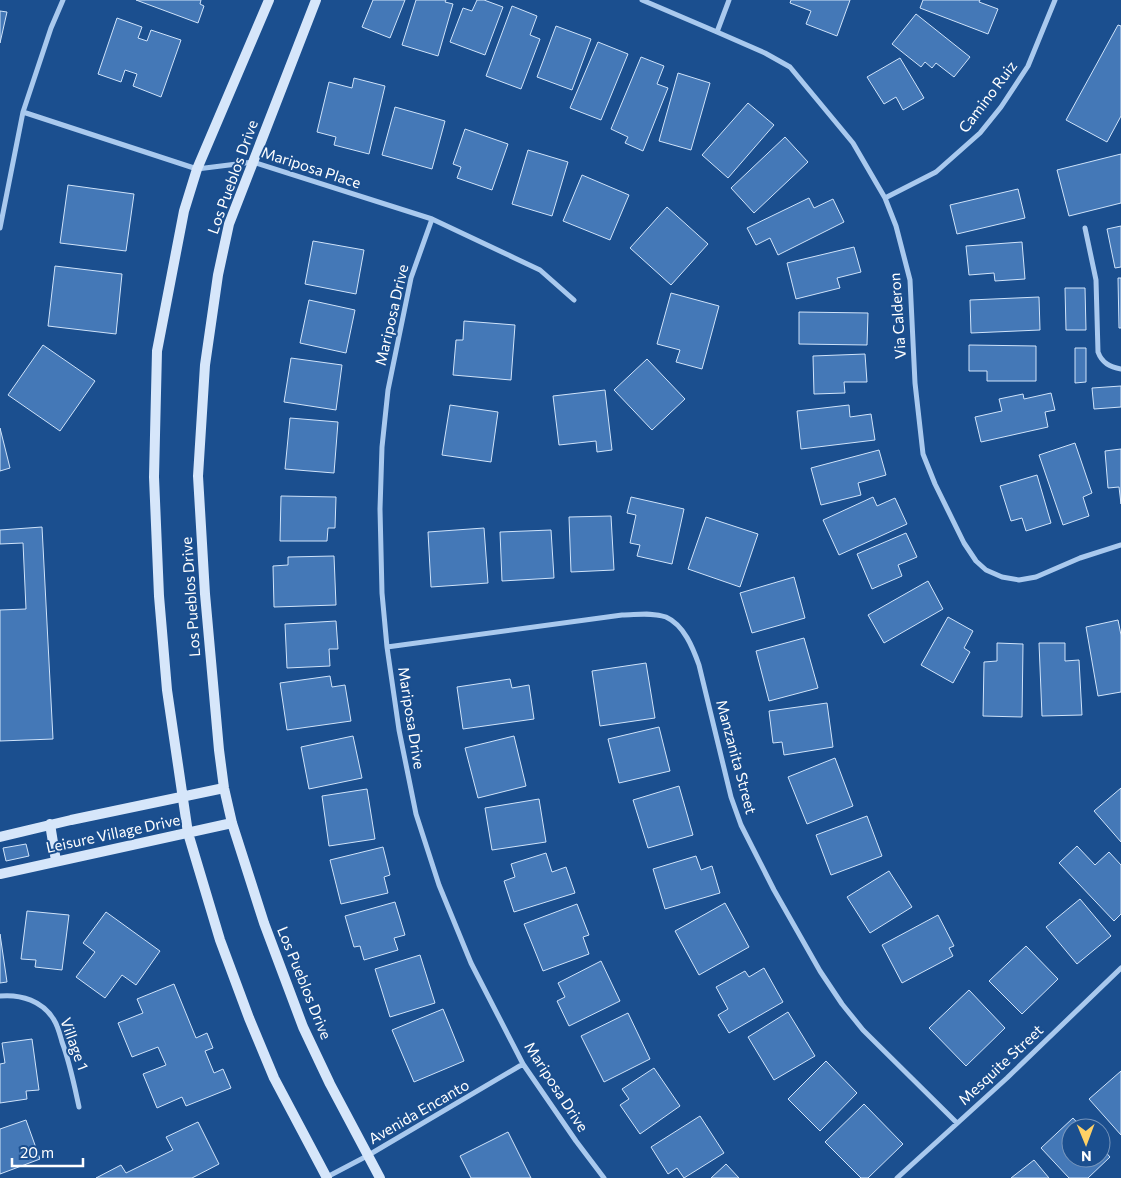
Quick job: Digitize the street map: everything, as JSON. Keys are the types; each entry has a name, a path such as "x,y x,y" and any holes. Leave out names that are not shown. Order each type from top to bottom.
{"street":[{"path":"0,228 23,112 51,28 63,0"},
{"name":"Los Pueblos Drive","path":"269,0 197,169 184,212 157,351 154,477 159,596 167,690 188,833 220,940 248,1018 274,1078 326,1178"},
{"name":"Los Pueblos Drive","path":"316,0 228,224 218,275 205,365 198,476 205,594 224,788 232,823 264,923 303,1027 367,1156 380,1178"},
{"name":"Via Calderon","path":"642,0 765,53 790,67 853,143 885,198 896,226 910,280 915,384 923,454 935,484 964,544 976,561 986,570 1002,577 1019,580 1036,577 1080,558 1121,545"},
{"path":"717,32 729,0"},
{"name":"Camino Ruiz","path":"885,198 936,172 980,133 1001,107 1028,66 1055,0"},
{"name":"Mariposa Place","path":"23,112 197,169 253,162 432,219 540,270 574,300"},
{"name":"Mariposa Drive","path":"432,219 411,278 388,390 382,447 380,509 382,593 387,647 399,730 416,814 438,885 471,963 524,1064 576,1141 604,1178"},
{"path":"1085,228 1096,280 1098,352 1103,362 1109,366 1121,368"},
{"name":"Manzanita Street","path":"387,647 622,615 649,614 666,617 682,631 699,665 731,797 741,825 774,890 815,962 842,1004 863,1030 957,1123"},
{"name":"Leisure Village Drive","path":"0,837 50,824 224,788"},
{"name":"Leisure Village Drive","path":"0,874 232,823"},
{"path":"50,824 56,861"},
{"name":"Mesquite Street","path":"896,1178 1007,1078 1121,968"},
{"name":"Village 1","path":"0,996 21,997 31,1000 44,1008 54,1020 71,1066 79,1107"},
{"name":"Avenida Encanto","path":"326,1178 524,1064"}],"building":[{"path":"136,0 201,0 200,4 204,6 198,23"},
{"path":"373,0 405,0 390,38 362,27"},
{"path":"416,0 446,0 445,2 453,4 438,56 402,45"},
{"path":"477,0 484,0 503,7 485,55 450,42 463,8 472,11"},
{"path":"791,0 850,0 837,36 806,24 811,11 790,3"},
{"path":"923,0 980,0 979,2 998,9 988,34 920,8"},
{"path":"512,6 537,16 530,35 540,39 521,89 486,76"},
{"path":"0,11 7,12 0,43"},
{"path":"916,14 970,57 954,77 936,63 932,68 925,62 921,67 892,44"},
{"path":"117,18 142,27 138,38 147,41 151,30 181,40 161,97 133,86 137,74 125,70 121,82 98,74"},
{"path":"1118,25 1121,26 1121,116 1107,142 1066,120"},
{"path":"556,26 591,39 572,90 537,77"},
{"path":"598,42 628,54 601,120 570,108"},
{"path":"641,57 664,66 657,84 668,88 643,151 625,143 628,137 611,129"},
{"path":"900,58 924,98 903,110 896,97 884,104 867,77"},
{"path":"678,73 710,83 691,150 659,141"},
{"path":"354,78 385,86 369,154 334,145 336,137 317,132 329,82 352,88"},
{"path":"748,103 774,125 728,178 702,155"},
{"path":"395,107 445,121 432,169 382,155"},
{"path":"465,129 508,144 492,190 457,178 461,167 453,164"},
{"path":"785,137 808,162 754,213 731,188"},
{"path":"528,150 568,162 552,216 512,204"},
{"path":"1121,154 1121,203 1069,216 1057,170"},
{"path":"582,175 629,195 610,240 563,221"},
{"path":"68,185 134,194 126,251 60,243"},
{"path":"1018,189 1025,218 957,234 950,205"},
{"path":"809,198 814,208 833,199 844,222 778,255 770,238 756,245 747,228"},
{"path":"667,207 708,244 671,285 630,248"},
{"path":"1121,226 1121,267 1115,268 1107,229"},
{"path":"313,241 364,250 356,294 305,284"},
{"path":"1022,242 1025,279 995,281 994,273 969,275 966,246"},
{"path":"854,247 861,272 837,278 840,288 796,299 787,263"},
{"path":"55,266 122,274 116,334 48,326"},
{"path":"1118,278 1121,278 1121,328 1119,328"},
{"path":"1065,288 1085,288 1086,330 1066,330"},
{"path":"671,293 719,306 702,369 676,362 680,350 657,344"},
{"path":"1039,297 1040,330 971,333 970,300"},
{"path":"309,300 355,310 346,353 300,343"},
{"path":"799,312 868,313 867,345 799,344"},
{"path":"464,321 515,325 511,380 453,375 456,340 463,340"},
{"path":"43,345 95,381 60,431 8,395"},
{"path":"969,345 1036,346 1036,381 987,381 987,371 969,371"},
{"path":"1075,348 1086,348 1086,382 1075,383"},
{"path":"865,354 867,382 844,382 845,393 814,394 813,356"},
{"path":"291,358 342,365 336,410 284,402"},
{"path":"647,359 685,399 652,430 614,390"},
{"path":"1121,386 1121,407 1094,409 1092,388"},
{"path":"605,390 612,450 597,452 596,441 559,445 553,396"},
{"path":"1051,393 1055,410 1045,412 1048,427 981,442 975,417 1002,411 999,399 1023,394 1024,399"},
{"path":"450,405 498,412 491,462 442,455"},
{"path":"849,405 850,417 871,414 875,440 801,449 797,411"},
{"path":"290,418 338,422 334,473 285,469"},
{"path":"0,428 10,468 0,471"},
{"path":"1075,443 1092,493 1083,497 1089,516 1063,525 1039,455"},
{"path":"1121,449 1121,504 1119,487 1108,488 1105,451"},
{"path":"879,450 886,475 858,483 861,495 821,505 811,468"},
{"path":"1037,475 1051,523 1026,531 1022,518 1011,521 1000,486"},
{"path":"281,496 336,497 335,528 328,528 327,541 280,541"},
{"path":"631,497 684,509 672,564 637,556 640,545 630,543 636,515 627,513"},
{"path":"873,497 877,506 895,498 907,524 839,555 823,520"},
{"path":"611,516 614,570 571,572 569,517"},
{"path":"706,517 758,534 740,587 688,569"},
{"path":"42,527 53,739 0,741 0,610 26,609 23,543 0,544 0,530"},
{"path":"484,528 488,583 431,587 428,532"},
{"path":"551,530 554,578 502,581 500,532"},
{"path":"906,533 917,557 898,565 902,576 872,589 857,554"},
{"path":"334,556 336,605 274,607 273,566 288,565 288,557"},
{"path":"794,577 805,618 752,633 740,593"},
{"path":"928,581 943,609 884,643 868,615"},
{"path":"948,617 973,631 964,648 970,652 953,683 921,665"},
{"path":"1118,620 1121,635 1121,692 1098,696 1086,627"},
{"path":"336,621 338,649 329,649 330,666 287,668 285,624"},
{"path":"804,638 818,688 769,701 756,651"},
{"path":"997,643 1023,644 1022,717 983,716 984,662 997,661"},
{"path":"1039,643 1065,643 1065,661 1079,660 1082,715 1042,716"},
{"path":"646,663 655,718 600,726 592,671"},
{"path":"330,676 332,687 345,685 351,721 287,730 280,683"},
{"path":"510,679 512,688 529,685 534,719 463,729 457,687"},
{"path":"827,703 833,747 784,755 782,742 773,743 769,711"},
{"path":"659,727 670,771 619,783 608,739"},
{"path":"353,736 362,778 309,789 301,747"},
{"path":"514,736 526,786 478,798 465,748"},
{"path":"835,758 853,806 807,824 788,777"},
{"path":"679,786 693,835 648,848 633,800"},
{"path":"1121,788 1121,842 1094,811"},
{"path":"367,789 375,839 329,846 322,796"},
{"path":"539,799 546,842 492,850 485,808"},
{"path":"867,816 882,856 831,875 816,835"},
{"path":"26,844 29,856 6,861 3,848"},
{"path":"1077,846 1095,865 1109,852 1121,865 1121,914 1114,921 1059,863"},
{"path":"383,847 390,875 384,877 388,893 341,904 330,860"},
{"path":"546,853 552,872 566,867 575,893 514,912 504,881 515,877 511,864"},
{"path":"696,856 701,870 712,866 720,893 665,909 653,869"},
{"path":"889,871 912,907 870,933 847,897"},
{"path":"1080,899 1111,936 1077,964 1046,927"},
{"path":"395,902 405,935 394,938 398,950 364,960 360,946 354,947 345,916"},
{"path":"725,903 749,947 699,975 675,931"},
{"path":"577,904 589,935 583,937 589,954 543,971 524,924"},
{"path":"27,911 69,915 62,970 35,967 36,960 21,959"},
{"path":"106,912 160,951 136,985 122,975 105,998 76,977 95,952 83,943"},
{"path":"938,915 954,946 949,948 953,956 902,983 882,945"},
{"path":"0,934 7,982 0,983"},
{"path":"1026,946 1058,979 1022,1014 989,981"},
{"path":"420,955 435,1003 390,1017 375,969"},
{"path":"601,961 620,1001 569,1026 557,1001 565,997 558,983"},
{"path":"764,968 783,1002 729,1033 718,1015 728,1009 716,987 745,971 749,977"},
{"path":"174,984 196,1038 207,1033 213,1048 205,1051 214,1073 223,1069 231,1088 186,1106 182,1097 157,1108 143,1074 166,1065 158,1047 132,1057 118,1023 143,1013 137,999"},
{"path":"969,990 1005,1028 966,1066 929,1028"},
{"path":"443,1009 464,1061 414,1082 392,1030"},
{"path":"788,1012 815,1056 774,1080 748,1037"},
{"path":"628,1013 650,1059 604,1082 581,1036"},
{"path":"32,1039 39,1090 26,1091 27,1099 0,1103 0,1064 5,1063 2,1043"},
{"path":"826,1061 857,1093 820,1131 788,1099"},
{"path":"654,1068 680,1106 640,1134 620,1105 629,1099 622,1089"},
{"path":"1121,1071 1121,1135 1111,1124 1111,1118 1106,1118 1089,1099"},
{"path":"864,1104 903,1144 868,1178 861,1178 825,1142"},
{"path":"700,1116 724,1153 684,1178 677,1168 668,1174 651,1147"},
{"path":"26,1120 40,1159 0,1174 0,1129"},
{"path":"198,1122 219,1164 192,1178 96,1178 121,1165 126,1173 173,1150 166,1137"},
{"path":"1061,1129 1061,1168 1098,1168 1088,1178 1069,1178 1041,1148"},
{"path":"508,1132 531,1178 471,1178 460,1156"},
{"path":"1034,1160 1049,1178 1011,1178"},
{"path":"726,1164 739,1178 711,1178"}]}
